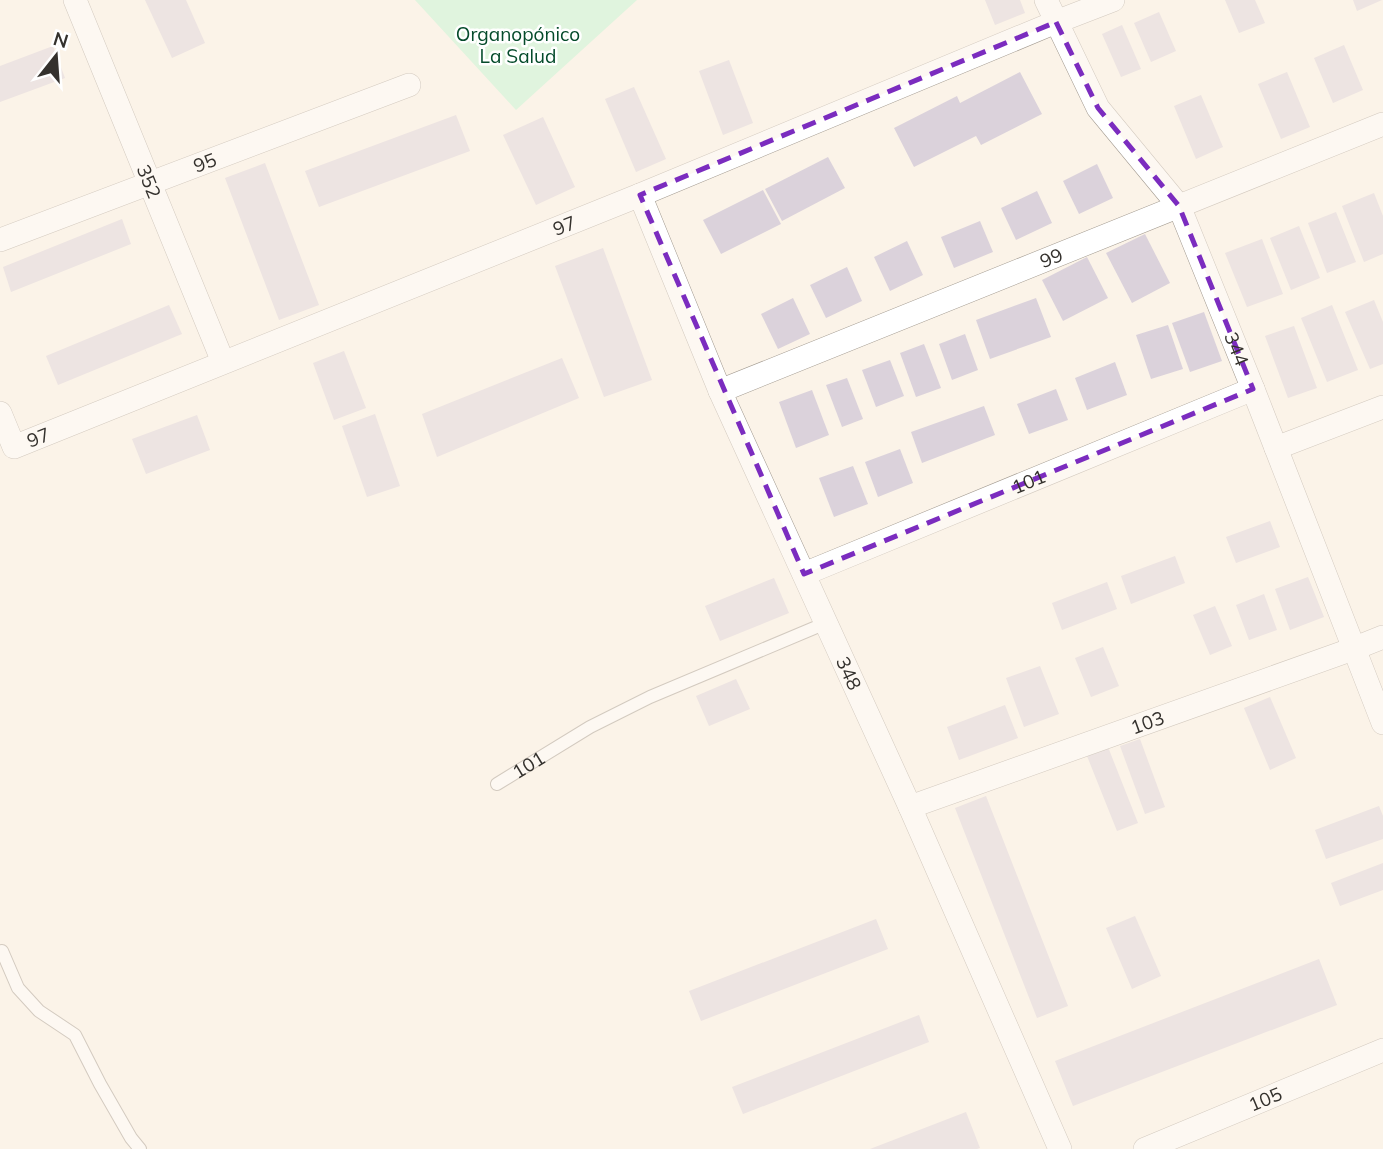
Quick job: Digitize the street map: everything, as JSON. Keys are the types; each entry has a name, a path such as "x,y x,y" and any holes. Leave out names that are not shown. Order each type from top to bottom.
{"street":[{"name":"352","path":"75,0 223,362"},
{"name":"344","path":"1045,0 1098,108 1179,206 1383,723"},
{"name":"97","path":"0,413 14,447 640,195 1113,0"},
{"name":"95","path":"0,240 409,85"},
{"name":"99","path":"720,391 1383,124"},
{"name":"348","path":"640,195 720,391 910,807 1060,1149"},
{"name":"101","path":"804,574 1253,389"},
{"path":"1276,448 1383,407"},
{"name":"103","path":"910,807 1383,637"},
{"name":"105","path":"1144,1149 1383,1050"}],"lane":[{"name":"101","path":"497,784 590,727 650,697 826,623"},
{"path":"2,951 18,988 39,1010 75,1035 131,1138 140,1149"}],"highlighted area":[{"path":"1056,22 1098,108 1179,206 1253,389 804,574 640,195"}],"green space":[{"name":"Organopónico La Salud","path":"415,0 637,0 516,110"}],"building":[{"path":"145,0 186,0 205,43 172,58"},
{"path":"985,0 1020,0 1025,13 995,25"},
{"path":"1225,0 1255,0 1265,23 1239,33"},
{"path":"1353,0 1382,0 1357,11"},
{"path":"1159,12 1176,51 1151,62 1134,23"},
{"path":"1122,25 1141,69 1121,77 1102,34"},
{"path":"1344,45 1363,90 1333,103 1314,58"},
{"path":"53,46 65,78 0,102 0,66"},
{"path":"729,60 753,123 723,135 699,71"},
{"path":"1020,72 1042,114 981,145 976,136 914,167 894,128 957,96 960,103"},
{"path":"1287,72 1310,127 1281,139 1258,84"},
{"path":"634,87 666,159 636,172 605,99"},
{"path":"1201,95 1223,147 1196,159 1174,106"},
{"path":"456,115 470,151 319,207 305,171"},
{"path":"543,117 575,187 536,205 503,135"},
{"path":"828,157 845,188 782,221 765,189"},
{"path":"265,163 319,305 279,320 225,178"},
{"path":"1097,164 1113,198 1079,214 1063,181"},
{"path":"763,190 781,224 721,254 703,220"},
{"path":"1037,191 1052,223 1016,240 1001,208"},
{"path":"1374,193 1383,216 1383,254 1364,262 1342,206"},
{"path":"1336,212 1356,262 1327,273 1308,223"},
{"path":"122,219 131,244 11,292 3,267"},
{"path":"980,221 993,252 954,268 941,237"},
{"path":"1299,226 1320,278 1291,290 1270,238"},
{"path":"1145,234 1170,283 1132,303 1106,253"},
{"path":"1262,239 1283,294 1247,307 1225,253"},
{"path":"907,241 923,275 890,291 874,257"},
{"path":"603,248 652,380 604,397 555,266"},
{"path":"1087,257 1108,298 1063,321 1042,280"},
{"path":"847,267 862,301 826,318 810,285"},
{"path":"793,298 810,334 778,349 761,314"},
{"path":"1036,298 1051,337 990,359 976,320"},
{"path":"1374,300 1383,322 1383,364 1370,369 1345,312"},
{"path":"169,305 182,334 58,385 46,356"},
{"path":"1332,305 1358,370 1327,382 1301,318"},
{"path":"1204,312 1222,361 1190,372 1172,323"},
{"path":"1168,325 1183,369 1151,379 1136,335"},
{"path":"1294,326 1317,388 1288,398 1265,336"},
{"path":"965,334 978,370 952,380 939,344"},
{"path":"924,344 941,388 916,397 900,353"},
{"path":"344,351 366,408 334,420 313,363"},
{"path":"562,358 579,398 437,457 422,414"},
{"path":"890,360 904,396 876,407 862,370"},
{"path":"1115,362 1127,395 1087,410 1075,378"},
{"path":"847,378 863,419 842,427 826,385"},
{"path":"1056,389 1068,420 1029,434 1017,404"},
{"path":"812,390 829,435 796,448 779,402"},
{"path":"984,406 995,435 922,463 911,432"},
{"path":"375,414 400,486 367,497 342,426"},
{"path":"197,415 210,450 146,474 132,439"},
{"path":"900,449 913,483 878,497 865,462"},
{"path":"853,466 868,504 834,517 819,478"},
{"path":"1270,521 1280,547 1236,563 1226,537"},
{"path":"1175,556 1185,583 1131,604 1121,576"},
{"path":"1308,577 1324,617 1290,630 1275,589"},
{"path":"774,578 789,613 720,641 705,606"},
{"path":"1107,582 1117,609 1062,630 1052,603"},
{"path":"1264,594 1277,630 1249,640 1236,605"},
{"path":"1215,606 1232,646 1210,655 1193,615"},
{"path":"1103,647 1119,686 1091,697 1075,658"},
{"path":"1040,666 1059,714 1024,727 1006,678"},
{"path":"736,679 750,709 709,726 696,696"},
{"path":"1270,697 1296,758 1270,770 1244,708"},
{"path":"1005,705 1018,738 959,760 947,727"},
{"path":"1140,739 1165,807 1145,814 1120,746"},
{"path":"1108,747 1138,823 1117,831 1087,756"},
{"path":"986,796 1068,1006 1037,1018 955,808"},
{"path":"1379,806 1383,816 1383,839 1326,859 1315,830"},
{"path":"1383,863 1383,890 1340,906 1331,883"},
{"path":"1135,916 1161,976 1132,989 1106,928"},
{"path":"876,919 888,949 701,1021 689,991"},
{"path":"1319,959 1337,1005 1073,1106 1055,1061"},
{"path":"919,1015 929,1042 743,1114 732,1087"},
{"path":"966,1112 980,1148 870,1149"}]}
